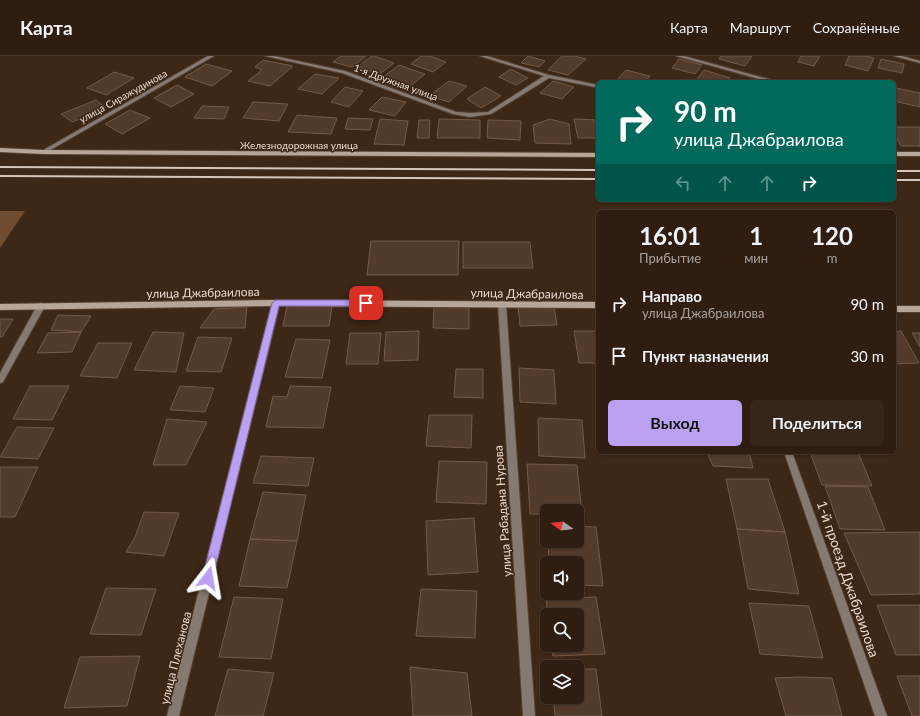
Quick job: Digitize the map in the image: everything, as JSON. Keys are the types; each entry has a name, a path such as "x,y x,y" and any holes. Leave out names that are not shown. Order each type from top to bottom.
{"street":[{"name":"улица Сиражудинова","path":"43,152 212,56"},
{"name":"1-я Дружная улица","path":"268,56 343,72 456,114 470,115 489,113 548,76"},
{"path":"482,56 548,76 595,85"},
{"path":"678,56 768,80"},
{"path":"896,56 920,62"},
{"name":"Железнодорожная улица","path":"0,150 43,152 596,154"},
{"path":"896,154 920,154"},
{"name":"улица Джабраилова","path":"0,307 276,303 596,305"},
{"name":"улица Плеханова","path":"174,716 276,303"},
{"name":"улица Рабадана Нурова","path":"502,304 529,716"},
{"path":"0,380 41,306"},
{"path":"896,308 920,309"},
{"name":"1-й проезд Джабраилова","path":"789,454 881,716"}],"shaded area":[{"path":"0,211 25,211 0,248"}],"building":[{"path":"341,56 366,56 352,67 333,62"},
{"path":"372,56 394,63 380,74 357,67"},
{"path":"421,56 430,56 446,62 433,72 411,64"},
{"path":"528,56 545,61 539,67 521,63"},
{"path":"562,56 575,56 586,59 568,75 548,70"},
{"path":"721,56 752,56 745,66 719,59"},
{"path":"801,56 820,56 814,66 798,62"},
{"path":"849,56 865,56 874,58 868,71 845,65"},
{"path":"679,59 702,65 695,74 672,68"},
{"path":"881,59 904,64 902,73 878,68"},
{"path":"263,60 293,66 270,86 248,81 262,70 255,67"},
{"path":"206,64 232,71 212,86 185,77"},
{"path":"399,65 425,74 409,87 382,78"},
{"path":"511,69 528,78 516,85 499,77"},
{"path":"626,70 650,76 647,80 618,79"},
{"path":"704,70 730,78 729,80 696,80"},
{"path":"114,72 134,78 106,95 87,88"},
{"path":"315,74 339,78 322,94 298,89"},
{"path":"449,81 467,86 449,102 429,96"},
{"path":"553,81 574,87 562,99 540,93"},
{"path":"177,85 194,94 171,107 154,98"},
{"path":"345,87 363,91 349,107 331,102"},
{"path":"485,87 501,96 481,108 467,99"},
{"path":"896,88 920,93 920,107 896,101"},
{"path":"382,97 406,102 395,116 369,110"},
{"path":"96,100 106,108 72,122 61,114"},
{"path":"253,102 288,104 279,121 243,118"},
{"path":"202,106 229,107 224,119 194,118"},
{"path":"130,110 150,118 122,134 105,124"},
{"path":"297,115 337,118 331,134 288,132"},
{"path":"348,118 373,119 370,130 345,129"},
{"path":"380,119 408,121 404,145 374,144"},
{"path":"439,119 480,120 480,138 437,138"},
{"path":"550,119 569,124 571,144 535,143 533,125"},
{"path":"574,119 596,120 596,138 578,138"},
{"path":"419,120 430,120 429,138 417,138"},
{"path":"488,120 521,121 520,140 487,138"},
{"path":"896,127 920,127 920,146 901,146 896,137"},
{"path":"371,241 459,241 458,275 367,275"},
{"path":"463,242 530,242 533,268 463,268"},
{"path":"287,306 332,306 329,326 283,326"},
{"path":"518,306 554,306 557,325 520,326"},
{"path":"247,307 245,328 200,328 214,309"},
{"path":"434,307 469,308 469,329 433,328"},
{"path":"58,315 91,316 81,332 51,330"},
{"path":"0,319 13,319 2,337 0,337"},
{"path":"419,331 418,360 384,361 386,332"},
{"path":"574,331 596,331 596,363 579,363"},
{"path":"901,331 919,363 896,364 896,332"},
{"path":"81,332 72,352 37,353 48,333"},
{"path":"153,332 184,333 176,372 134,370"},
{"path":"350,333 381,333 378,364 346,364"},
{"path":"912,333 920,333 920,347"},
{"path":"198,337 232,338 221,372 186,371"},
{"path":"296,339 330,340 322,378 285,377"},
{"path":"98,343 132,343 117,378 80,376"},
{"path":"519,368 554,370 556,404 520,402"},
{"path":"456,369 483,369 483,398 454,397"},
{"path":"30,386 69,386 52,420 13,419"},
{"path":"180,386 214,388 205,412 170,410"},
{"path":"290,386 331,387 323,428 266,427 273,396 287,397"},
{"path":"429,415 472,415 471,448 426,446"},
{"path":"538,418 582,420 585,458 539,456"},
{"path":"167,419 207,422 186,465 153,465"},
{"path":"17,427 54,428 38,459 0,457"},
{"path":"708,454 750,454 753,468 713,466"},
{"path":"811,454 859,454 872,486 822,485"},
{"path":"261,456 314,458 308,486 253,483"},
{"path":"439,461 487,462 486,504 436,502"},
{"path":"527,464 577,465 581,504 540,504 540,514 530,514"},
{"path":"0,467 38,467 15,517 0,517"},
{"path":"726,479 768,479 785,532 737,529"},
{"path":"825,486 868,487 885,530 840,529"},
{"path":"263,492 306,495 297,541 250,539"},
{"path":"144,512 179,513 164,556 126,552 135,537"},
{"path":"474,518 478,572 428,575 426,521"},
{"path":"584,526 596,527 603,586 584,585 584,556 549,556 548,548 584,548"},
{"path":"737,529 785,532 799,594 748,589"},
{"path":"920,532 920,594 871,595 844,533"},
{"path":"250,539 297,541 287,588 239,586"},
{"path":"106,588 156,589 141,635 90,634"},
{"path":"421,589 477,591 475,638 416,636"},
{"path":"234,597 283,599 271,659 219,657"},
{"path":"584,597 596,597 605,654 553,656 552,652 584,652 584,608 547,608 546,600 584,600"},
{"path":"749,603 809,606 823,658 760,654"},
{"path":"877,605 920,605 920,655 896,655"},
{"path":"140,656 127,706 64,708 80,657"},
{"path":"410,667 467,673 472,716 413,716"},
{"path":"228,669 274,673 263,716 215,716"},
{"path":"584,669 596,669 602,716 555,716 554,704 584,704"},
{"path":"897,676 920,676 920,716 912,716"},
{"path":"775,678 832,678 842,716 786,716"}],"railway":[{"path":"0,167 596,170"},
{"path":"896,171 920,171"},
{"path":"0,176 596,179"},
{"path":"896,180 920,180"}],"route":[{"path":"208,578 276,303 366,303"}]}
